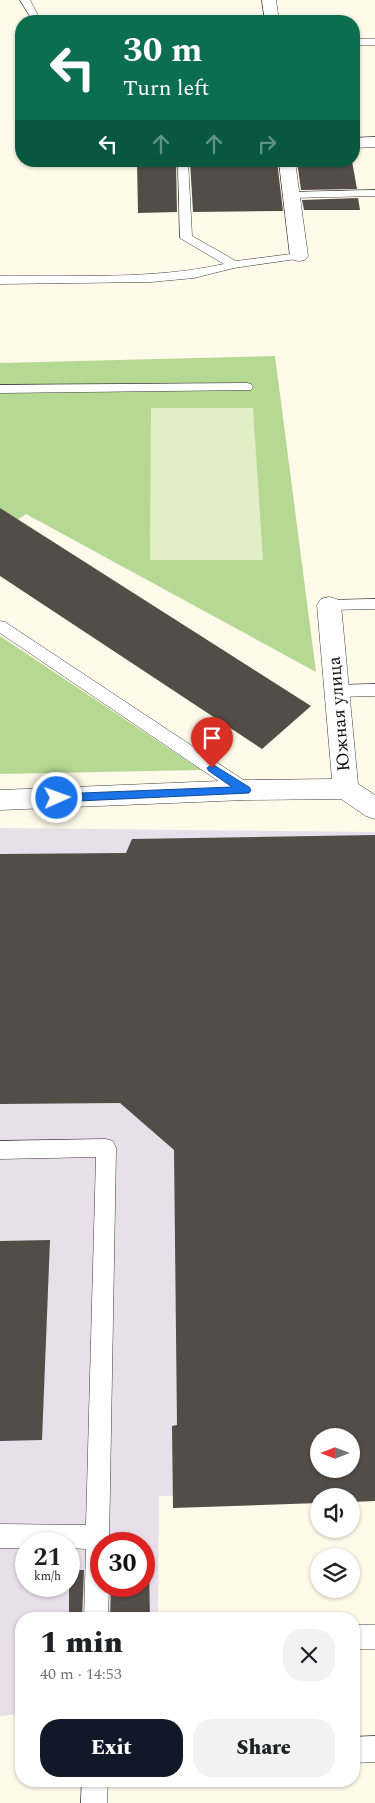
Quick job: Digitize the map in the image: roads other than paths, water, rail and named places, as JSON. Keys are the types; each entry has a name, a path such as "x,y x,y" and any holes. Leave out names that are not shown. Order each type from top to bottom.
{"street":[{"path":"269,0 271,15"},
{"path":"360,143 375,142"},
{"path":"289,167 299,256"},
{"name":"Южная улица","path":"329,605 346,789 375,809"},
{"path":"0,800 245,790 346,789"}],"lane":[{"path":"25,0 34,15"},
{"path":"360,42 375,42"},
{"path":"183,167 186,238 234,265"},
{"path":"292,195 375,194"},
{"path":"0,280 151,278 194,274 234,265 299,256"},
{"path":"0,388 247,387"},
{"path":"329,605 375,604"},
{"path":"0,626 245,790"},
{"path":"337,691 375,690"},
{"path":"0,1150 106,1148 97,1532"},
{"path":"0,1536 90,1537"},
{"path":"96,1597 96,1612"},
{"path":"360,1637 375,1637"},
{"path":"360,1750 375,1749"},
{"path":"94,1803 95,1787"}]}
